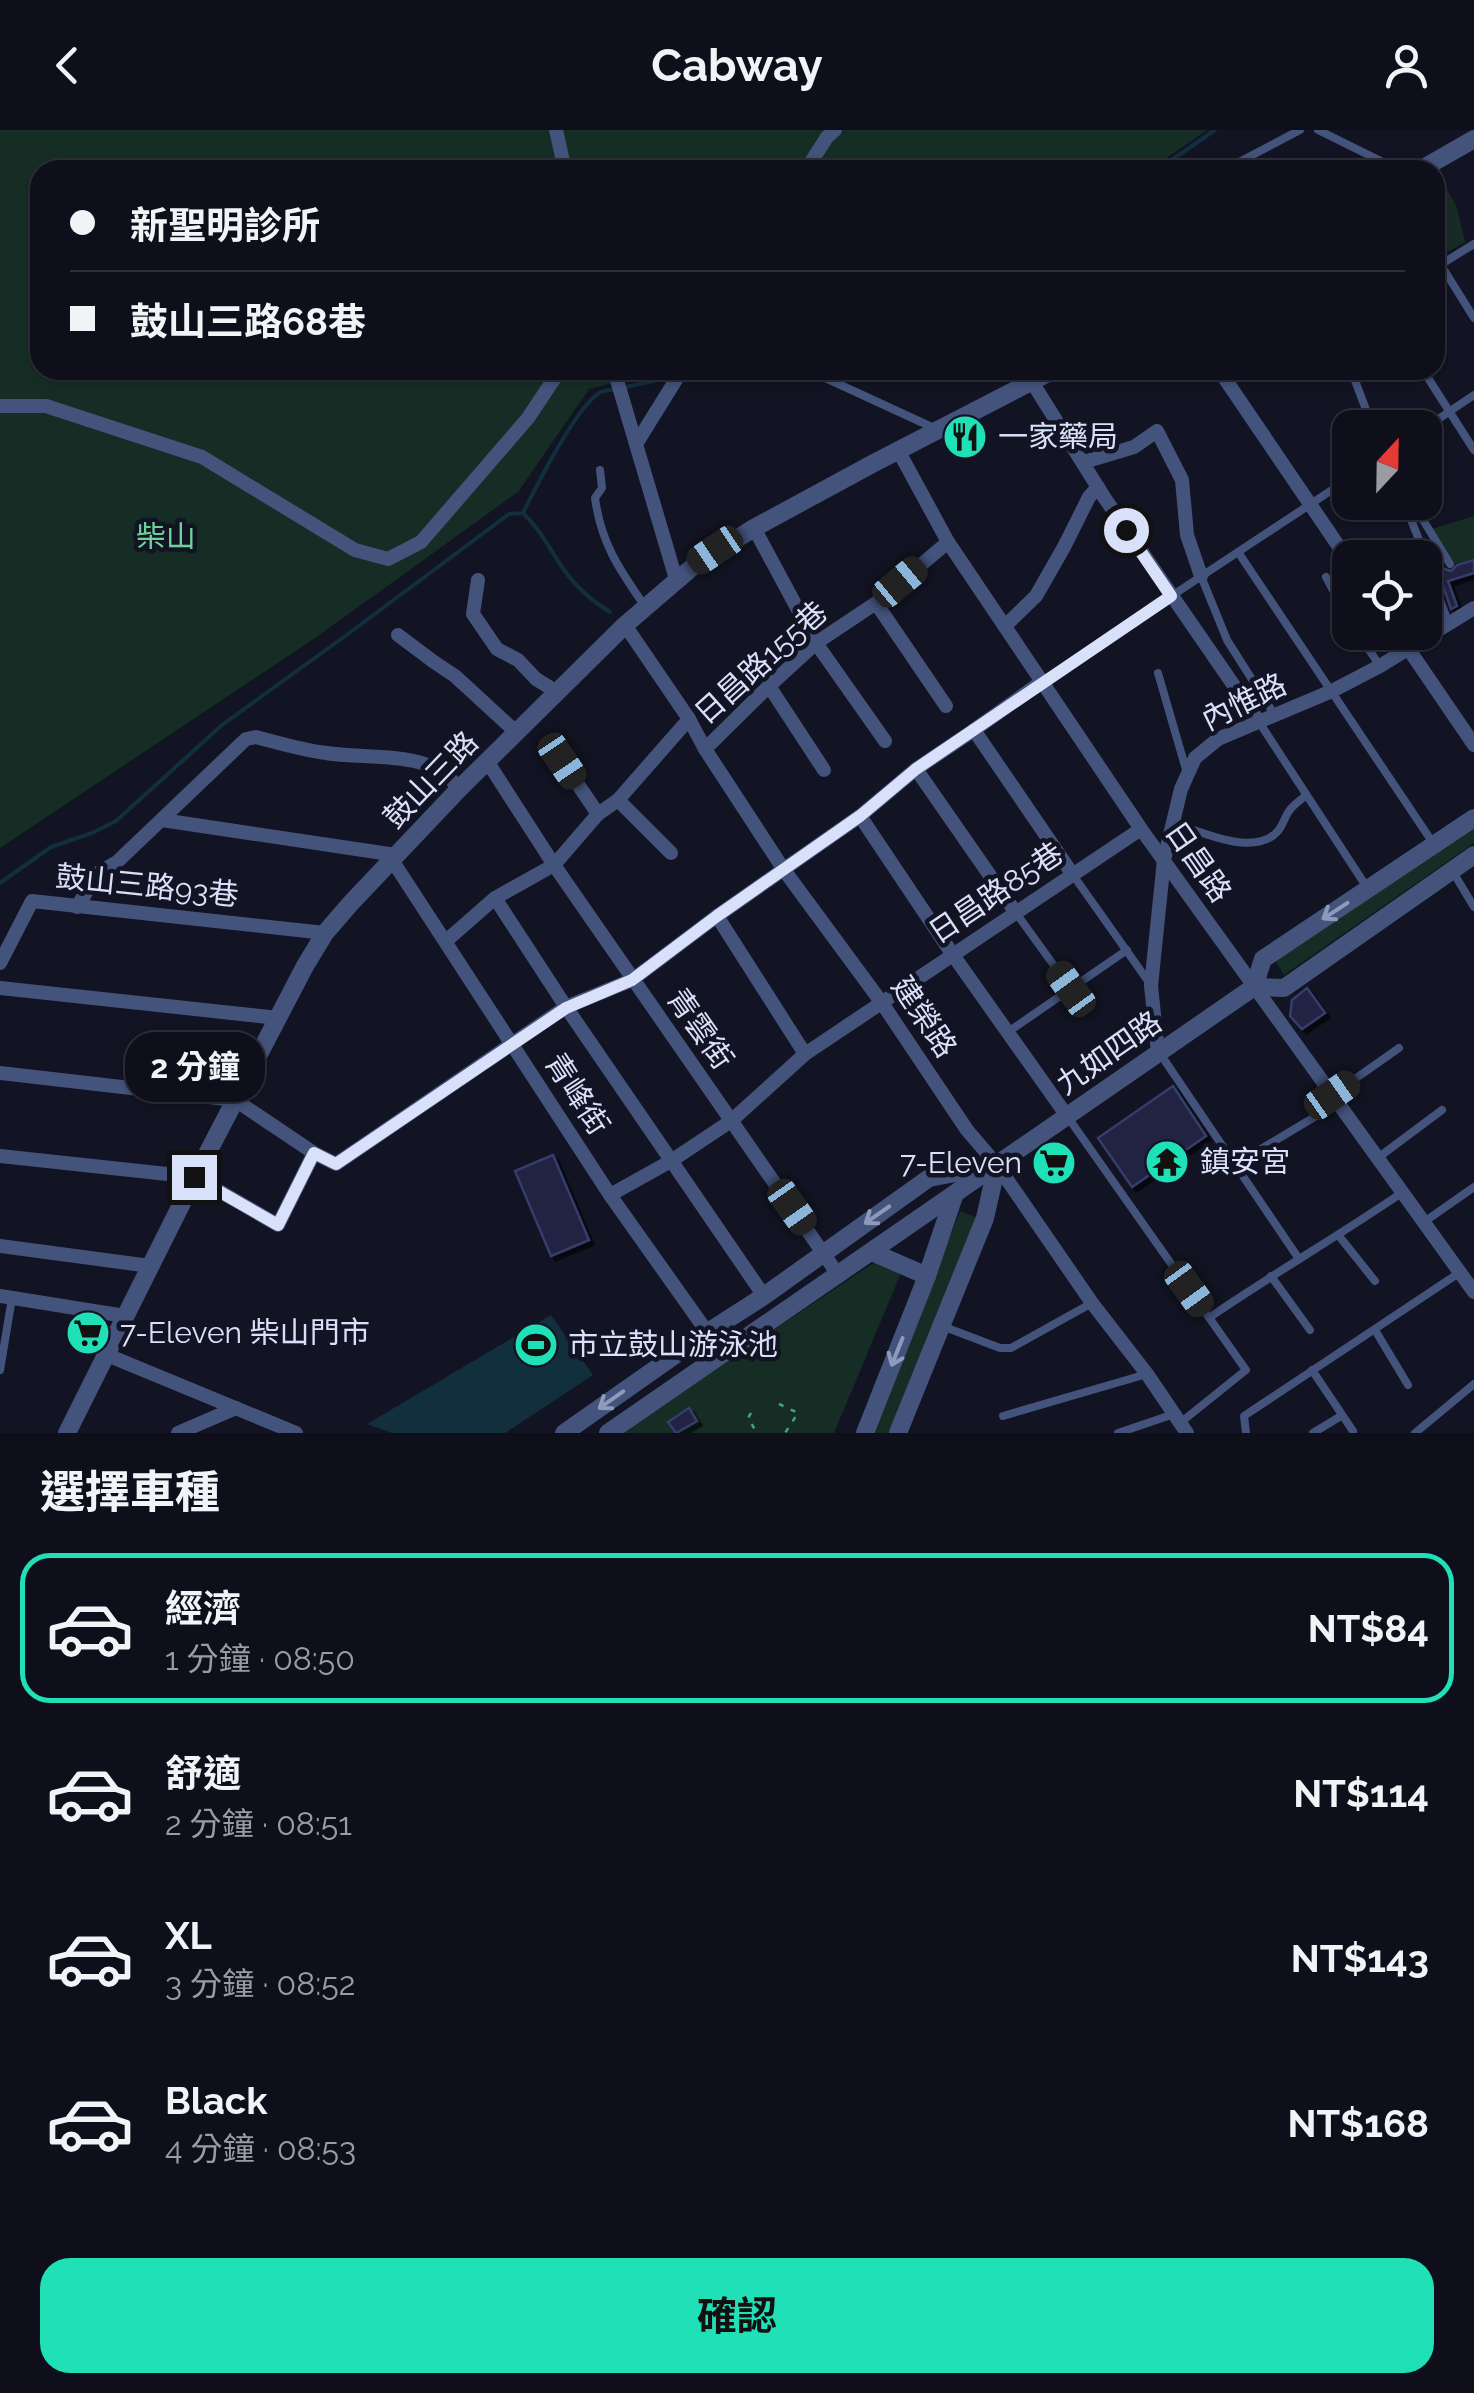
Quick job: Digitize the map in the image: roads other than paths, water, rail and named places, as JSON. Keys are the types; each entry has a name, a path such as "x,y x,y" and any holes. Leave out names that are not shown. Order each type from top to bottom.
{"street":[{"path":"556,130 563,160"},
{"path":"812,160 835,130"},
{"path":"1437,160 1474,139"},
{"path":"0,406 46,406 202,457 355,550 388,559 421,542 528,418 553,380"},
{"path":"617,380 676,579"},
{"path":"636,444 676,380"},
{"name":"鼓山三路","path":"66,1433 278,1018 325,934 351,902 459,788 676,579 754,528 1036,380"},
{"path":"1226,380 1335,540"},
{"path":"1032,382 1098,487 1258,722"},
{"path":"1084,462 1134,447 1157,431 1182,480 1187,535 1201,576"},
{"name":"日昌路","path":"898,450 948,542 1141,829 1474,1292"},
{"path":"1006,626 1036,596 1088,497 1098,487"},
{"path":"754,528 816,642 885,741"},
{"name":"日昌路155巷","path":"706,750 816,642 876,602 948,542"},
{"path":"478,580 473,614 498,649 557,692"},
{"path":"876,602 946,706"},
{"name":"內惟路","path":"1442,628 1474,608"},
{"name":"建榮路","path":"625,625 784,870 1181,1423"},
{"path":"398,635 456,676 516,732"},
{"name":"內惟路","path":"1158,1052 1151,986 1164,860 1186,773 1195,758 1218,740 1332,691 1405,650"},
{"path":"1409,650 1474,745"},
{"path":"0,1073 235,1100 336,1164 566,1008 632,980 860,816 916,769 1044,682"},
{"path":"768,686 824,770"},
{"path":"446,941 495,898 554,866 689,720"},
{"path":"974,730 1073,875"},
{"path":"77,907 98,873 117,862 246,739 326,754 412,760 443,771 459,788"},
{"name":"青雲街","path":"487,761 554,866 839,1276"},
{"path":"562,761 598,814"},
{"path":"916,769 1016,913"},
{"path":"618,800 671,854"},
{"path":"860,816 1067,1116"},
{"name":"九如四路","path":"1254,987 1263,958 1474,818"},
{"path":"162,820 394,858"},
{"name":"日昌路85巷","path":"610,1195 670,1162 731,1121 805,1054 1141,829"},
{"name":"九如四路","path":"608,1433 1254,987 1284,988 1474,855"},
{"name":"青峰街","path":"394,858 610,1195 722,1354"},
{"path":"495,898 764,1296"},
{"name":"鼓山三路93巷","path":"0,962 32,901 325,934"},
{"path":"717,916 805,1054"},
{"path":"0,988 278,1018"},
{"path":"0,1156 194,1177 278,1225 314,1153"},
{"path":"898,1433 985,1218 997,1166"},
{"name":"九如四路","path":"564,1433 930,1178 997,1166"},
{"path":"864,1433 927,1276 954,1195"},
{"path":"0,1246 150,1266"},
{"path":"872,1252 927,1276"},
{"path":"6,1297 125,1316"},
{"path":"106,1355 296,1433"},
{"path":"178,1433 236,1408"}],"lane":[{"path":"1243,160 1300,130"},
{"path":"1318,130 1380,160"},
{"path":"1445,263 1474,244"},
{"path":"1445,277 1474,318"},
{"path":"830,380 938,430"},
{"path":"1028,380 1032,382"},
{"path":"1356,380 1366,410"},
{"path":"1429,380 1474,450"},
{"path":"1442,416 1474,395"},
{"path":"600,470 602,488 595,498 600,524 614,562 645,607"},
{"path":"1044,682 1332,490"},
{"path":"1412,520 1449,624"},
{"path":"1422,520 1450,564"},
{"path":"1415,530 1426,525"},
{"path":"1238,552 1434,845"},
{"path":"1201,576 1227,640 1274,714"},
{"path":"1326,576 1332,588"},
{"path":"1369,650 1380,666"},
{"path":"1158,673 1186,773"},
{"path":"1258,722 1368,890"},
{"path":"1172,822 1214,837 1252,844 1267,842 1281,828 1290,809 1306,796"},
{"path":"1451,870 1474,907"},
{"path":"1073,875 1151,986"},
{"path":"1016,913 1071,989"},
{"path":"1008,1032 1127,950"},
{"path":"1236,1164 1335,1099 1399,1048"},
{"path":"1158,1052 1299,1259"},
{"path":"1378,1156 1442,1110"},
{"path":"1067,1116 1246,1370 1181,1423 1118,1433"},
{"path":"1424,1222 1474,1187"},
{"path":"1210,1317 1404,1192"},
{"path":"1339,1236 1375,1281"},
{"path":"1246,1433 1244,1416 1460,1272"},
{"path":"1271,1276 1310,1330"},
{"path":"0,1370 6,1297"},
{"path":"941,1326 1000,1348 1010,1348 1092,1304"},
{"path":"1375,1330 1408,1385"},
{"path":"1312,1370 1353,1431"},
{"path":"1003,1416 1146,1374"},
{"path":"1414,1433 1474,1384"},
{"path":"1314,1433 1341,1416"}],"water":[{"name":"市立鼓山游泳池","path":"551,1315 593,1375 505,1433 392,1433 367,1424"}],"waterway":[{"path":"1172,160 1215,130"},
{"path":"626,387 657,380"},
{"path":"0,883 51,847 116,821 222,725 509,514 523,513 581,412 601,392 617,389"},
{"path":"523,513 572,580 610,612"}],"place":[{"name":"一家藥局","path":"965,437"},
{"name":"鎮安宮","path":"1167,1162"},
{"name":"7-Eleven","path":"1054,1163"},
{"name":"7-Eleven 柴山門市","path":"88,1333"},
{"name":"市立鼓山游泳池","path":"536,1345"}],"park label":[{"name":"柴山","path":"166,537"}]}
